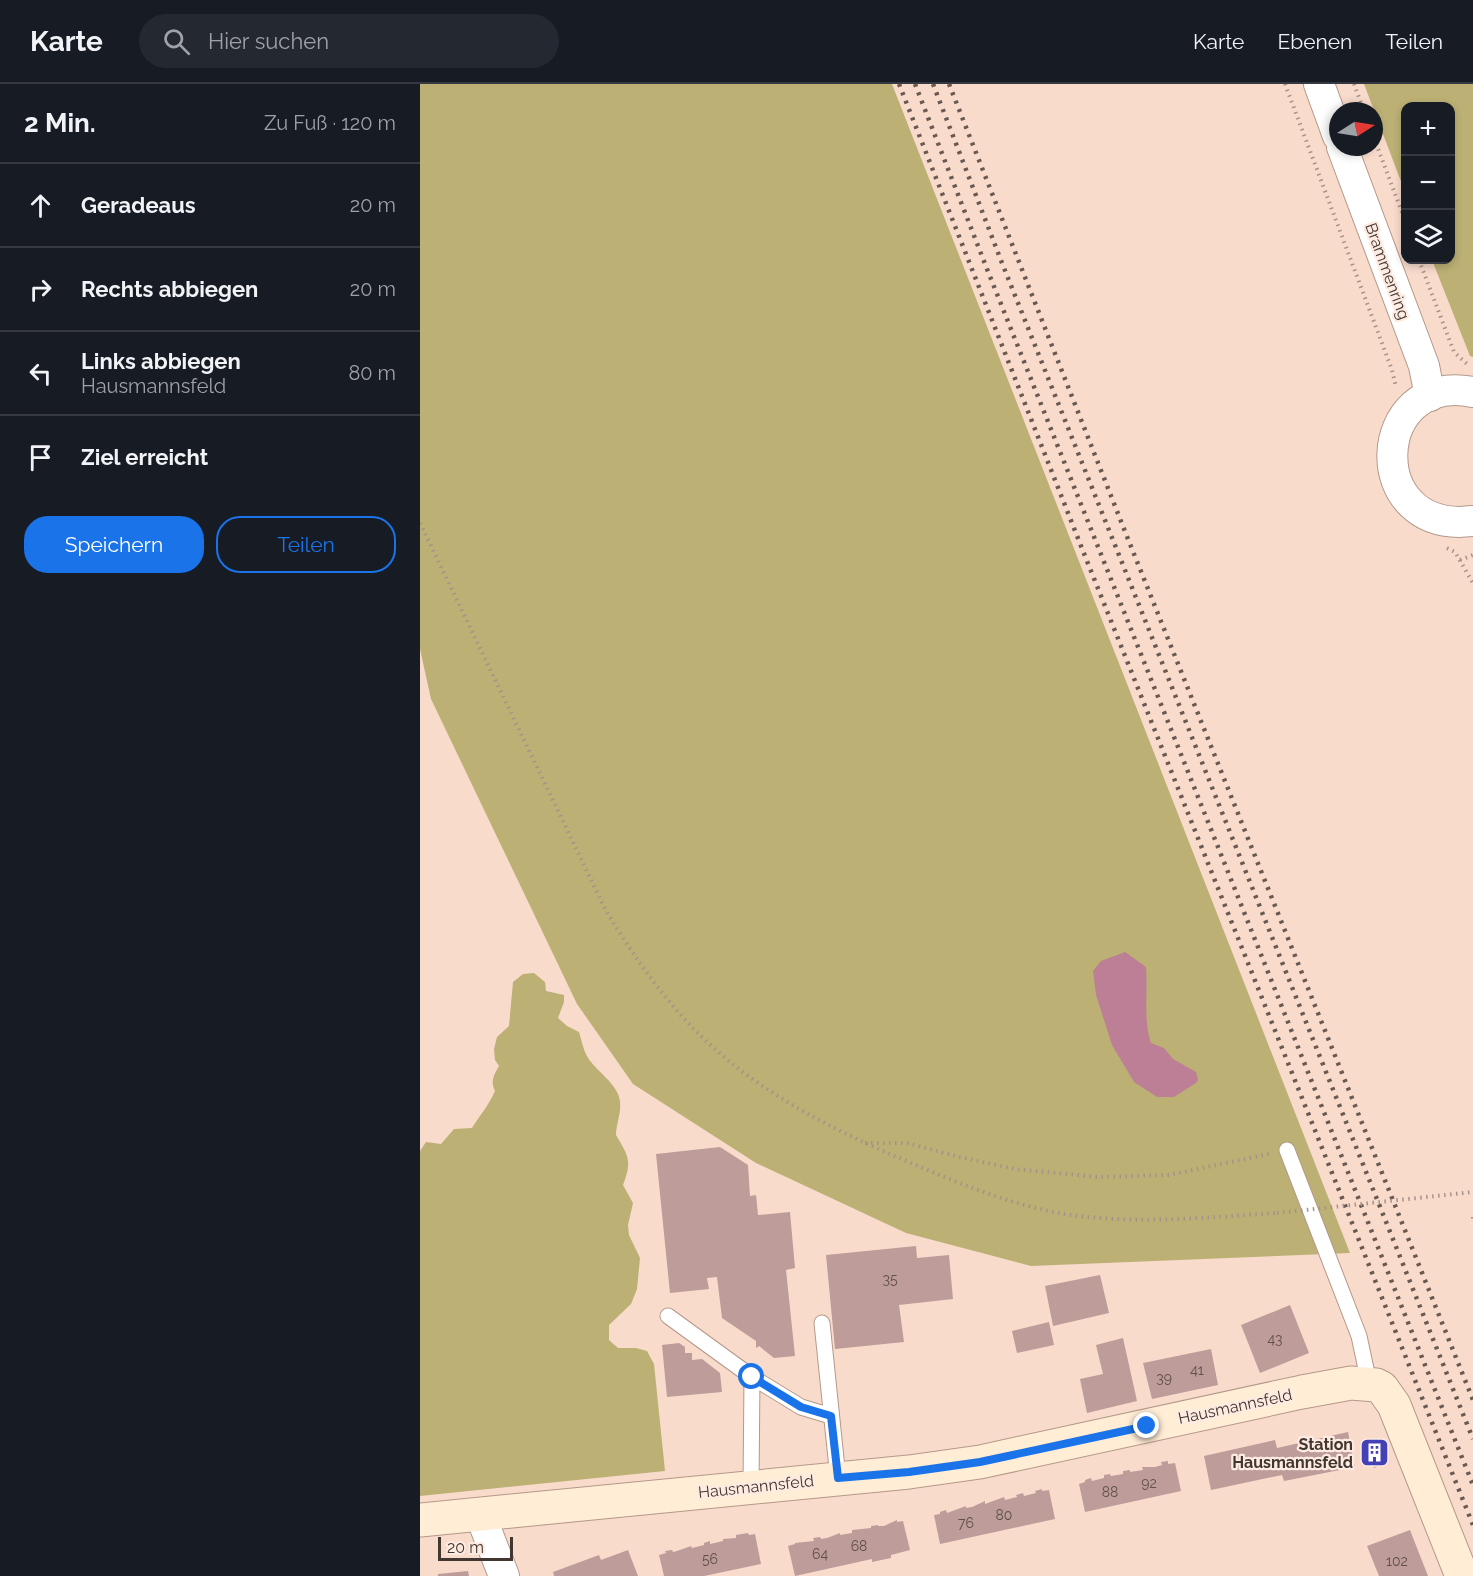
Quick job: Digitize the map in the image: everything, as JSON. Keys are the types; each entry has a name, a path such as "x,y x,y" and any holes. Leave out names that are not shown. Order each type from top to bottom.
{"main road":[{"name":"Hausmannsfeld","path":"420,1520 909,1472 980,1462 1302,1392 1351,1383 1369,1383"},
{"path":"1369,1383 1382,1388 1394,1405 1462,1576"}],"street":[{"path":"1319,84 1329,111"},
{"name":"Brammenring","path":"1345,156 1424,366 1430,396"},
{"path":"1463,538 1449,522 1437,519 1406,498 1393,466 1392,444 1398,427 1414,406 1430,396 1455,390 1473,392"},
{"path":"480,1514 504,1576"}],"lane":[{"path":"1287,1150 1359,1336 1369,1383"},
{"path":"668,1316 752,1377 801,1407 831,1416"},
{"path":"822,1323 838,1478"},
{"path":"751,1487 752,1377"}],"path":[{"path":"1285,84 1392,370 1396,386 1392,394"},
{"path":"1354,84 1361,102"},
{"path":"1381,156 1401,210"},
{"path":"1421,264 1454,352 1473,368"},
{"path":"420,523 590,879 606,911 637,960 675,1009 705,1039 737,1067 794,1106 862,1143 974,1189 1006,1200 1076,1216 1157,1221 1278,1213 1473,1192"},
{"path":"1463,538 1473,555"},
{"path":"1463,538 1473,583"},
{"path":"862,1143 907,1143 1015,1169 1098,1177 1168,1175 1287,1150"}],"shaded area":[{"path":"420,84 892,84 1350,1253 1031,1266 906,1233 756,1163 633,1084 577,1004 431,699 420,649"},
{"path":"1364,84 1473,84 1473,357 1470,356 1434,264 1455,264 1455,102 1401,102 1401,181 1383,134 1383,102 1371,102"},
{"path":"1125,952 1146,967 1146,1015 1151,1043 1164,1048 1173,1059 1196,1072 1198,1080 1196,1083 1174,1097 1157,1097 1134,1082 1112,1045 1096,995 1093,971 1101,961"},
{"path":"534,973 545,982 546,991 564,995 558,1018 579,1032 589,1059 612,1085 620,1099 616,1135 628,1159 628,1170 623,1185 633,1203 628,1225 629,1235 640,1258 637,1289 631,1304 609,1325 609,1340 618,1348 636,1348 647,1351 654,1364 665,1471 420,1496 420,1151 426,1142 441,1144 454,1129 472,1128 487,1105 495,1091 493,1081 499,1066 495,1060 494,1049 497,1037 509,1026 513,982 523,974"}],"building":[{"path":"720,1147 748,1165 750,1196 756,1195 758,1215 790,1212 795,1268 786,1270 795,1356 774,1358 759,1346 756,1348 756,1341 722,1318 717,1277 707,1278 709,1289 670,1293 656,1154"},
{"path":"916,1246 917,1258 949,1255 953,1299 899,1305 904,1342 835,1349 826,1255"},
{"path":"1100,1275 1109,1313 1053,1326 1045,1286"},
{"path":"1290,1305 1309,1353 1260,1373 1241,1325"},
{"path":"1049,1322 1054,1345 1017,1353 1012,1331"},
{"path":"1123,1338 1137,1401 1087,1413 1080,1379 1103,1374 1096,1345"},
{"path":"679,1343 685,1347 685,1353 692,1353 692,1360 702,1359 720,1373 722,1392 667,1397 662,1345"},
{"path":"1211,1349 1218,1385 1152,1399 1143,1363"},
{"path":"1348,1432 1355,1467 1284,1481 1282,1475 1211,1490 1204,1456 1275,1440 1277,1448"},
{"name":"Station Hausmannsfeld","path":"1374,1438 1383,1464 1374,1468 1364,1442"},
{"path":"1168,1461 1168,1464 1175,1463 1181,1491 1085,1512 1079,1484 1085,1480 1091,1478 1092,1481 1104,1478 1104,1475 1123,1474 1123,1471 1143,1470 1142,1467 1155,1467 1162,1465 1161,1462"},
{"path":"1042,1489 1042,1491 1049,1490 1055,1519 940,1544 934,1515 946,1510 947,1513 966,1506 966,1508 972,1507 985,1501 985,1504 1004,1497 1005,1500 1023,1493 1024,1496"},
{"path":"897,1520 897,1522 903,1521 910,1550 891,1555 891,1558 872,1562 872,1559 795,1576 788,1546 814,1541 813,1538 827,1538 840,1533 840,1535 852,1533 852,1530 871,1528 871,1526 884,1526"},
{"path":"1410,1530 1428,1576 1379,1576 1367,1546"},
{"path":"748,1533 749,1535 755,1534 761,1564 704,1576 664,1576 659,1555 666,1553 665,1551 672,1550 673,1552 691,1546 692,1548 710,1541 710,1544"},
{"path":"628,1550 638,1576 554,1576 553,1572 599,1555 601,1560"},
{"path":"468,1571 469,1576 438,1576 438,1574"}],"railway":[{"path":"899,84 1083,551 1473,1525"},
{"path":"915,84 1473,1485"},
{"path":"933,84 1002,263 1473,1439"},
{"path":"949,84 1126,534 1473,1400"}],"place":[{"name":"Station Hausmannsfeld","path":"1374,1453"}],"route":[{"path":"752,1377 801,1407 831,1416 838,1478 909,1472 980,1462 1147,1426"}]}
